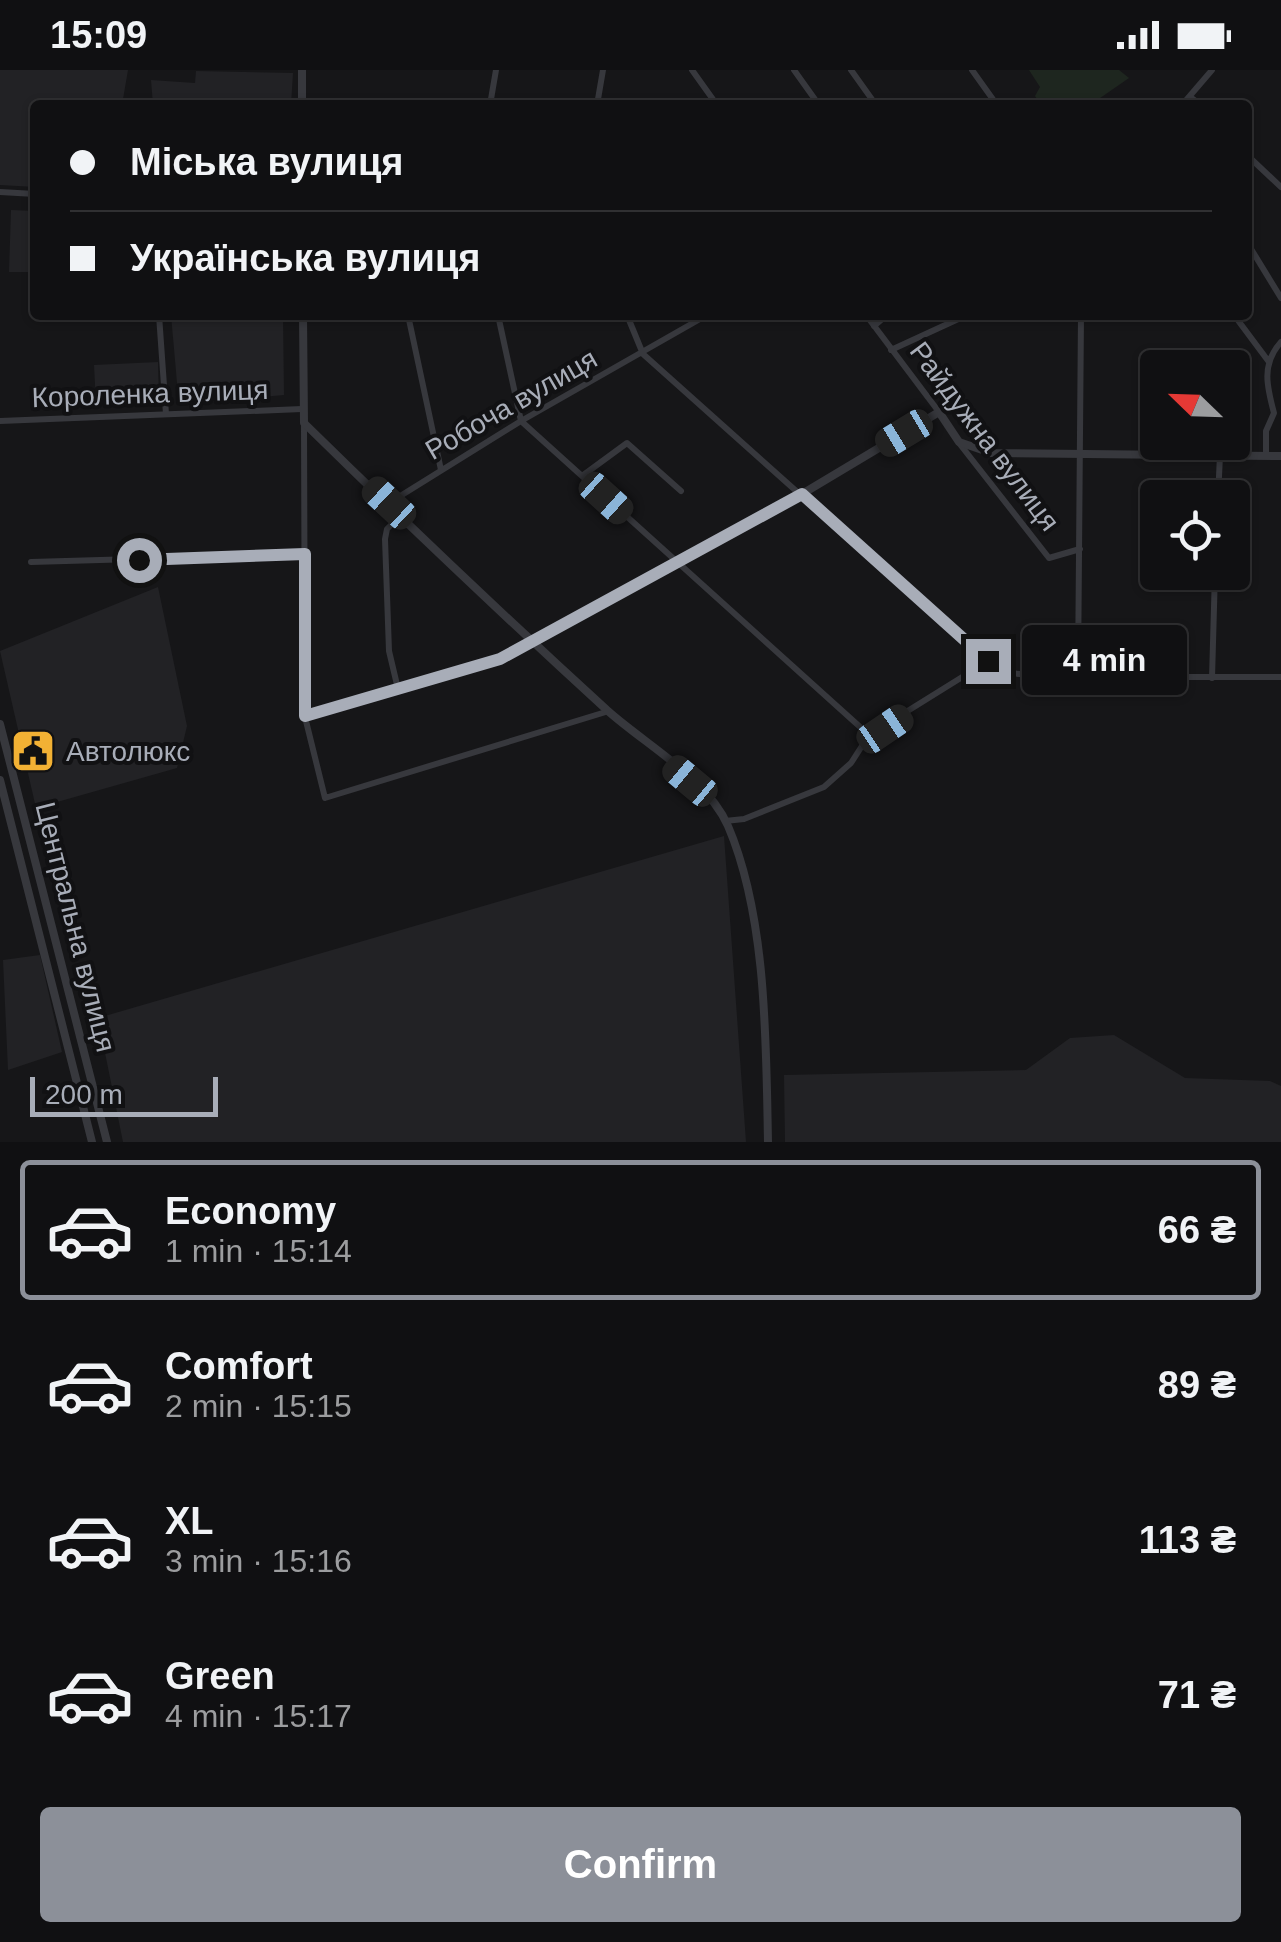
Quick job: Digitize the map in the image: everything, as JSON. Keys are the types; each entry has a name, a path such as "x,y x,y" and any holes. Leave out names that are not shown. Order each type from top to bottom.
{"street":[{"path":"302,70 302,100"},
{"path":"491,100 496,70"},
{"path":"598,100 603,70"},
{"path":"692,70 713,100"},
{"path":"794,70 815,100"},
{"path":"852,70 873,100"},
{"path":"972,70 993,100"},
{"path":"1187,100 1212,70"},
{"path":"1190,97 1194,100"},
{"path":"1252,160 1281,187"},
{"path":"0,192 30,194"},
{"path":"1252,251 1281,298"},
{"path":"159,320 166,414"},
{"path":"303,320 305,716 325,798 609,712"},
{"path":"409,320 442,470"},
{"path":"499,320 521,420 869,735"},
{"path":"628,320 643,354 1006,673 1281,677"},
{"name":"Робоча вулиця","path":"389,503 521,420 699,320"},
{"name":"Райдужна вулиця","path":"870,320 1049,558 1080,549"},
{"path":"874,326 882,320"},
{"path":"890,350 955,320"},
{"path":"1078,674 1081,320"},
{"path":"1238,320 1269,362"},
{"path":"1266,456 1266,431 1274,413 1266,384 1269,362 1281,342"},
{"name":"Короленка вулиця","path":"0,421 302,409"},
{"path":"305,716 500,659 679,564 939,412"},
{"path":"304,423 609,712 707,796 725,821 742,872 764,995 768,1142"},
{"path":"959,442 991,453 1140,453"},
{"path":"582,476 627,443 681,491"},
{"path":"1250,456 1281,456"},
{"path":"398,689 389,652 385,539 387,529 402,515"},
{"path":"31,562 305,554"},
{"path":"1212,678 1214,590"},
{"path":"725,821 744,819 824,787 851,763 869,735 988,661"},
{"name":"Центральна вулиця","path":"0,724 107,1142"},
{"name":"Центральна вулиця","path":"0,780 92,1142"}],"shaded area":[{"path":"0,70 128,70 123,100 30,100 30,187 0,185"},
{"path":"1029,70 1119,70 1129,78 1097,100 1038,100 1035,96 1040,87"},
{"path":"196,71 293,73 291,100 153,100 151,80 195,83"},
{"path":"11,210 30,211 30,272 9,272"},
{"path":"171,320 283,320 284,395 179,405"},
{"path":"158,362 159,401 96,404 94,365"},
{"path":"158,587 187,726 177,768 36,808 0,651"},
{"path":"724,836 746,1142 123,1142 98,1018"},
{"path":"40,955 62,1052 8,1070 3,960"},
{"path":"1114,1035 1185,1078 1270,1081 1281,1086 1281,1142 785,1142 784,1075 1026,1070 1070,1038"}],"place":[{"name":"Автолюкс","path":"33,751"}],"route":[{"path":"139,560 305,554 305,716 500,659 802,494 988,661"}]}
